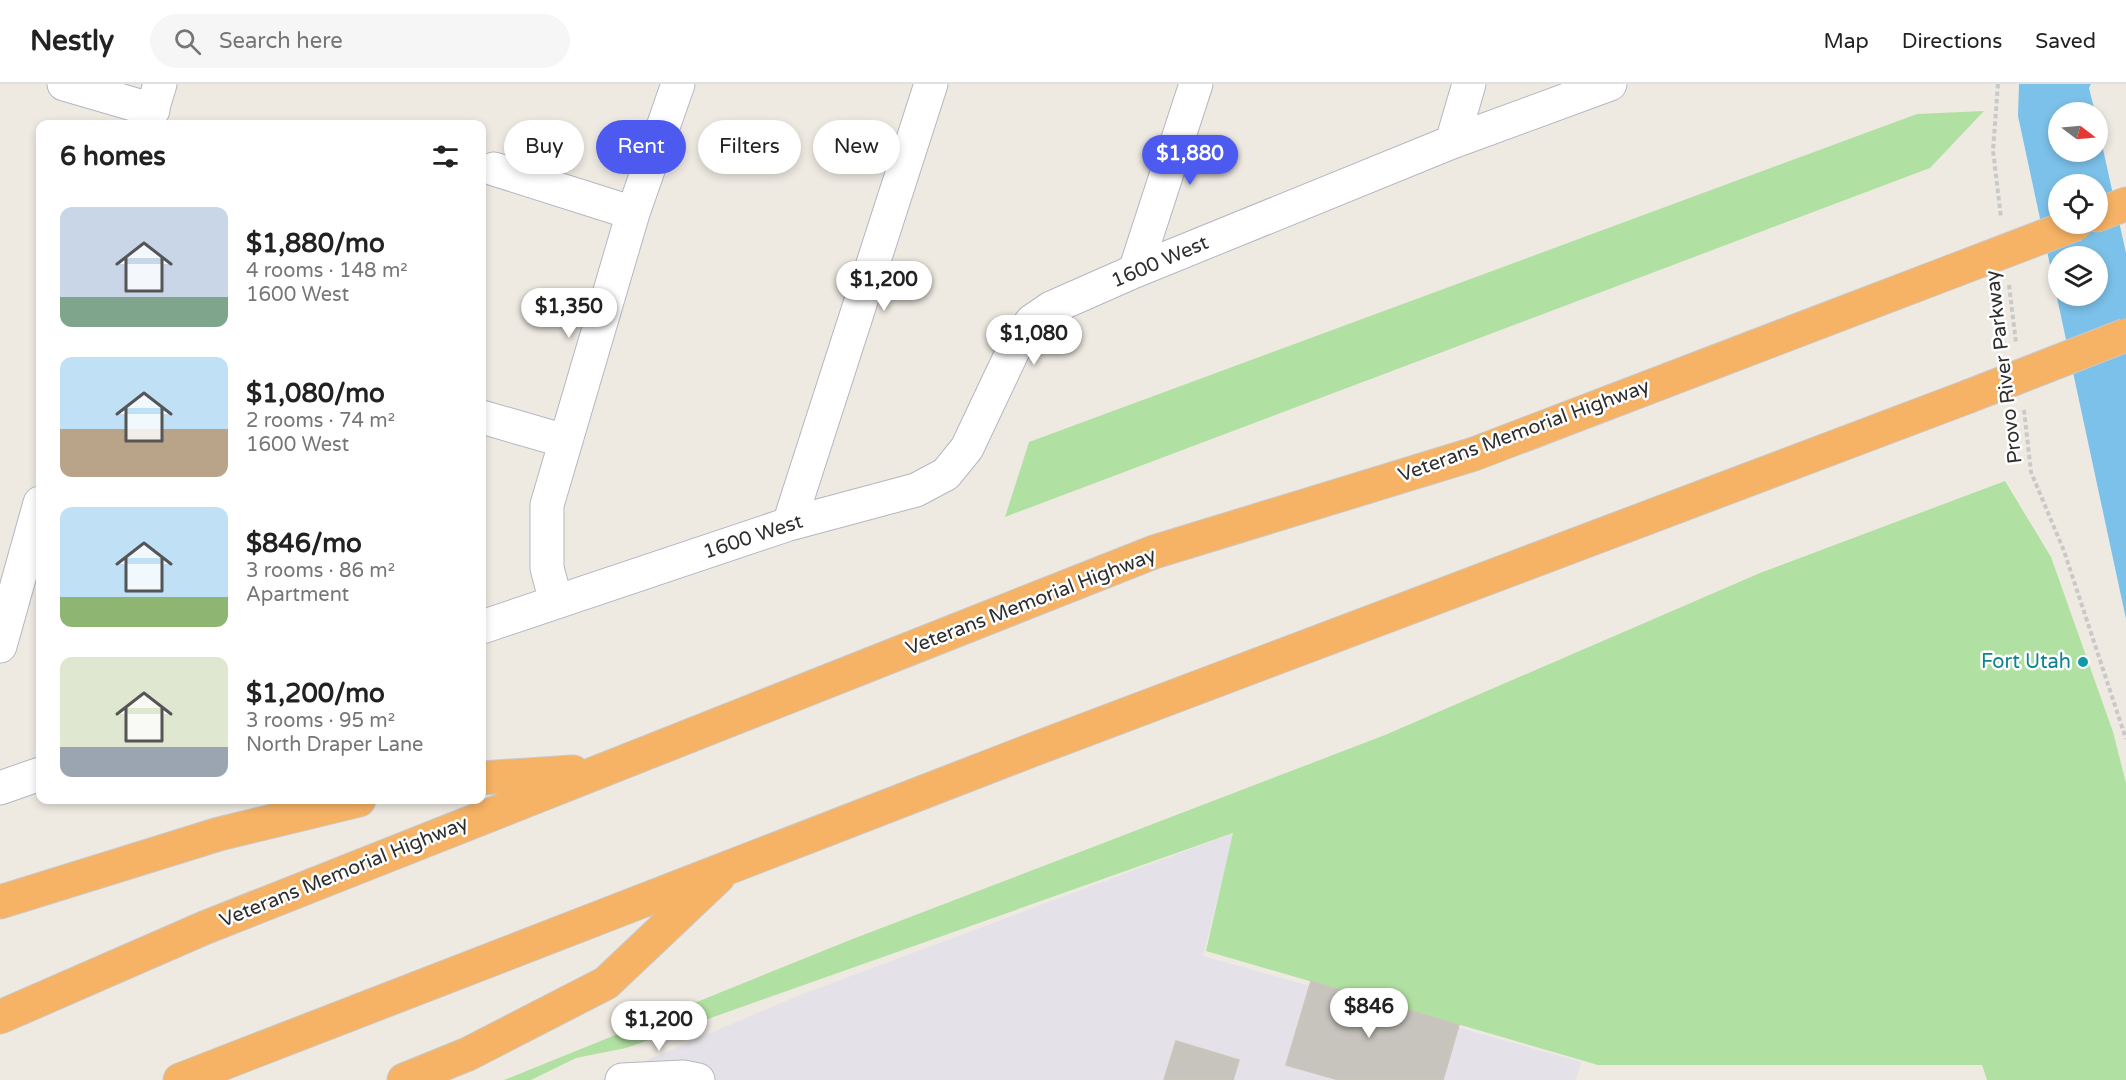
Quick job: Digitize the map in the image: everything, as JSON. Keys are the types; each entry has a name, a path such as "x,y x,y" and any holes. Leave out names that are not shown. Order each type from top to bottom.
{"highway":[{"path":"2108,211 2126,204"},
{"name":"Veterans Memorial Highway","path":"0,1017 204,928 1154,552 1474,454 2050,234"},
{"path":"180,1080 508,954 731,865 2126,335"},
{"path":"486,778 602,771"},
{"path":"0,902 219,834 343,804"},
{"path":"404,1080 468,1054 606,983 731,865"}],"street":[{"path":"64,84 154,106"},
{"path":"556,602 547,568 547,505 633,213 678,84"},
{"path":"789,524 931,84"},
{"path":"1135,272 1196,84"},
{"path":"1452,142 1469,84"},
{"name":"1600 West","path":"486,626 789,524 916,490 946,474 967,448 1019,338 1032,321 1051,308 1452,142 1610,84"},
{"path":"494,169 633,213"},
{"path":"486,418 565,441"},
{"path":"0,646 36,517"},
{"path":"0,788 36,775"},
{"path":"622,1080 683,1077 698,1080"}],"path":[{"path":"1998,84 1993,150 2001,222"},
{"name":"Provo River Parkway","path":"2008,281 2017,352"},
{"name":"Provo River Parkway","path":"2023,400 2031,472 2064,551 2126,739"}],"shaded area":[{"path":"1234,833 1203,956 1581,1062 1576,1080 600,1080 800,995"}],"green space":[{"path":"1984,111 1930,168 1005,517 1029,442 1917,114"},
{"path":"2005,481 2051,557 2113,732 2126,783 2126,1080 1987,1080 1982,1065 1598,1065 1206,951 1233,833 626,1048 576,1058 531,1080 504,1080 850,940 1385,735 1760,573"}],"water":[{"path":"2019,84 2091,84 2089,88 2092,102 2048,102 2048,162 2106,162 2126,253 2126,619 2059,306 2108,306 2108,246 2048,246 2048,256 2018,116"}],"building":[{"path":"1311,981 1459,1025 1443,1080 1339,1080 1286,1065"},
{"path":"1176,1041 1239,1060 1233,1080 1164,1080"}],"place":[{"name":"Fort Utah","path":"2083,662"}]}
